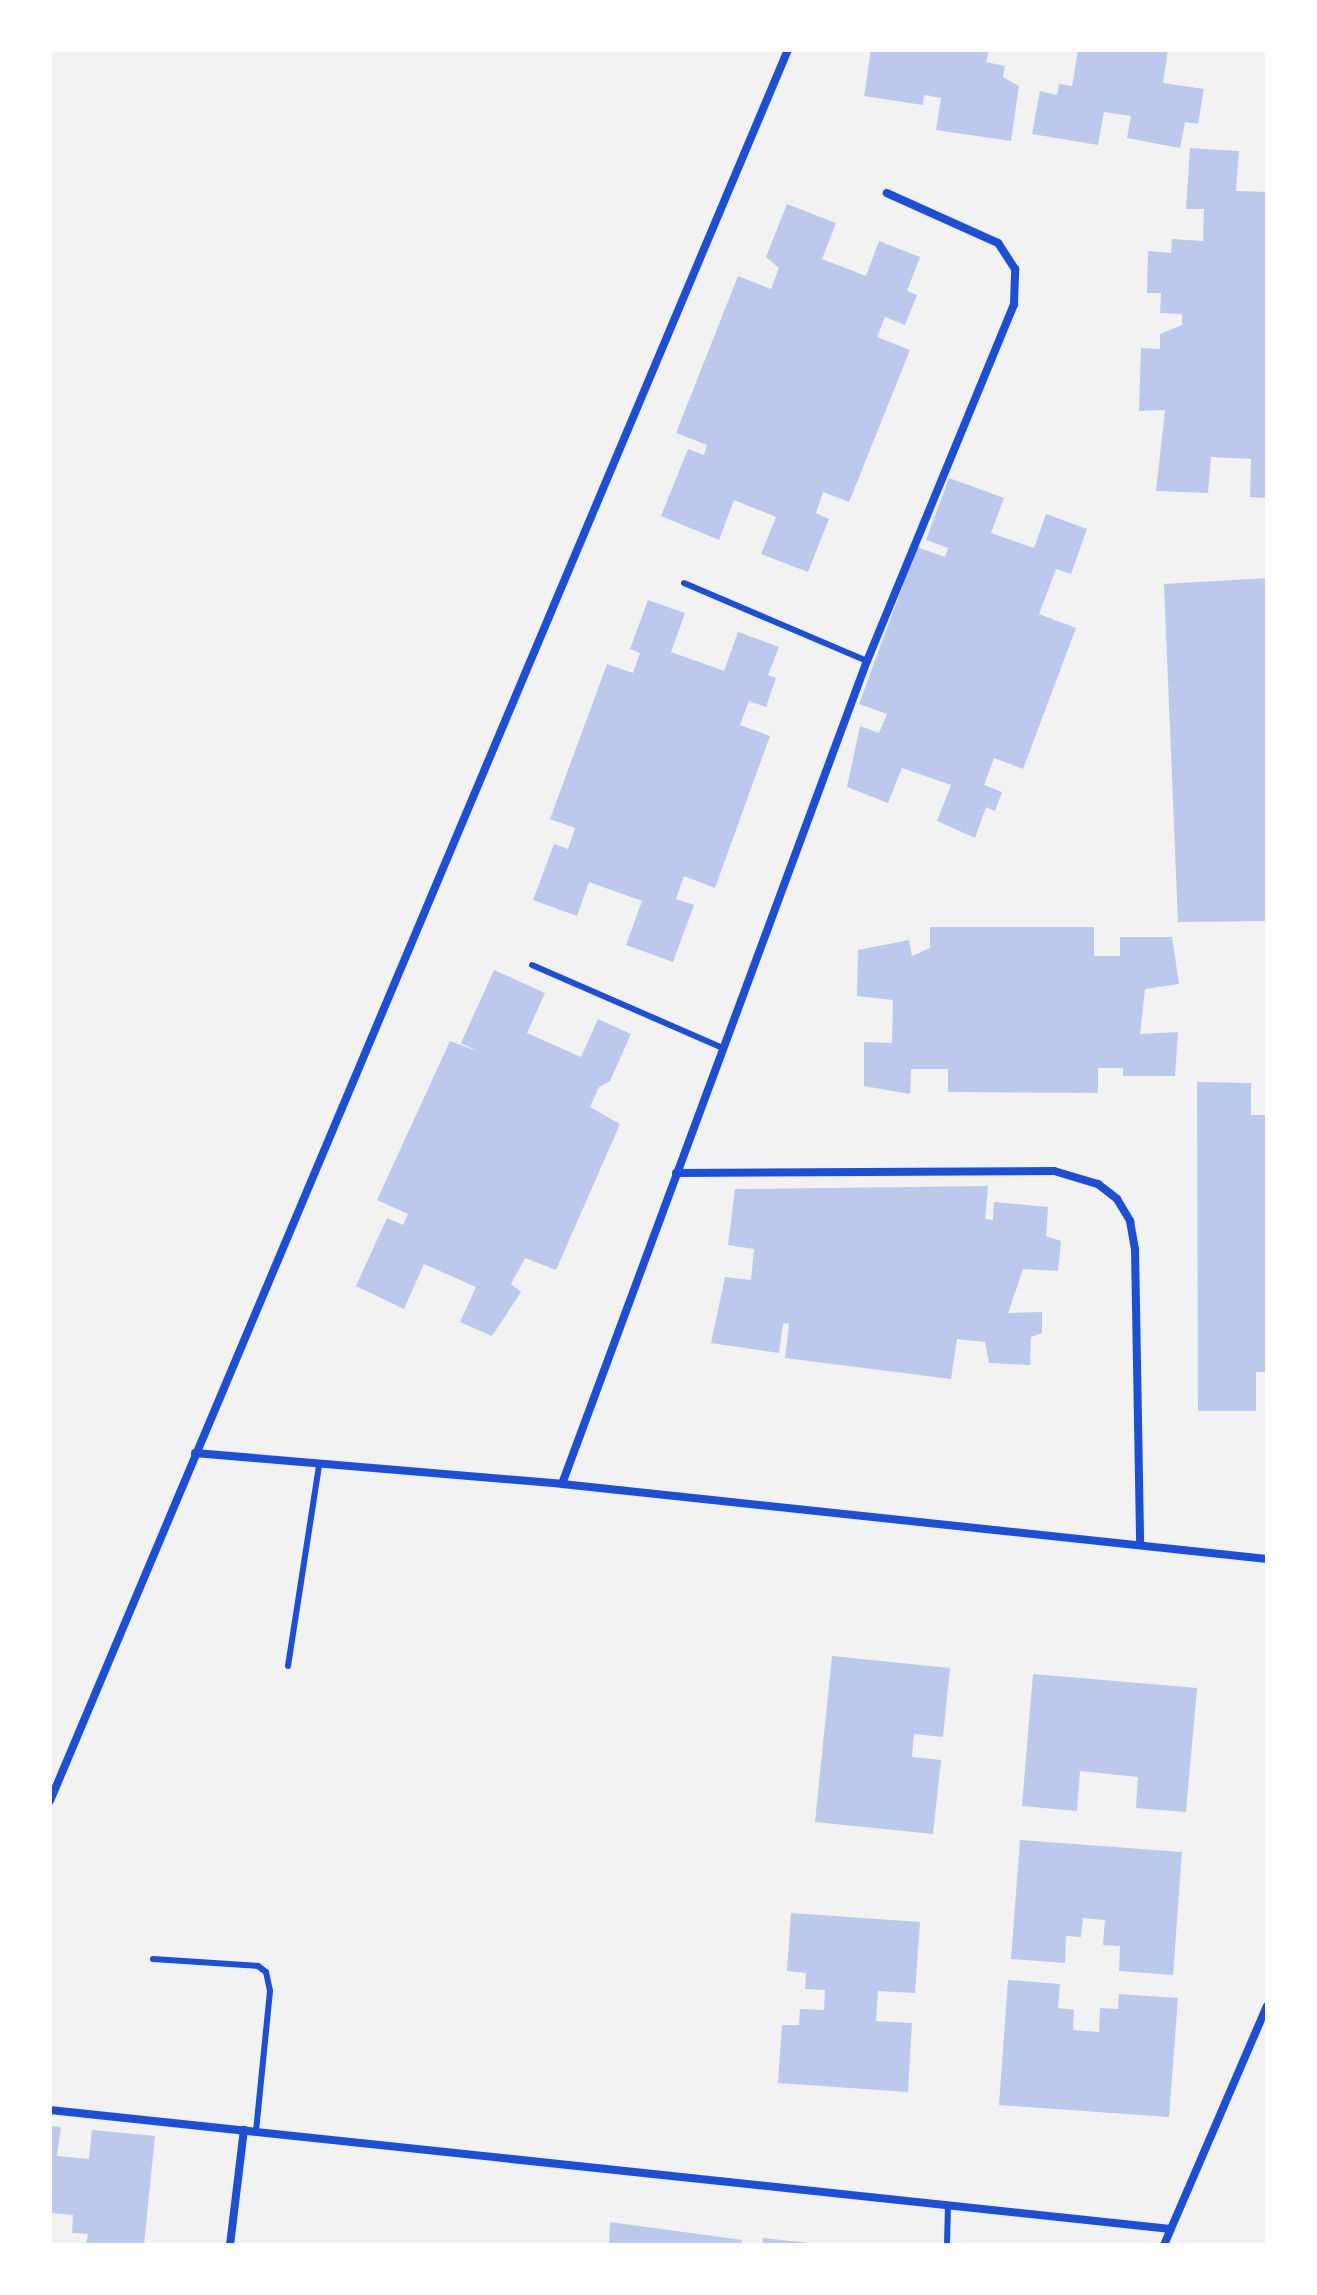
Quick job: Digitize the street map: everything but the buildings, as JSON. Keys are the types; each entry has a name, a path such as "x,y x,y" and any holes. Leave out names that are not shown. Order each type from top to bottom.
{"street":[{"path":"50,1801 788,50"},
{"path":"562,1484 867,661 1009,319 1017,287 1015,269 998,243 887,193"},
{"path":"676,1173 1054,1171 1098,1184 1130,1221 1135,1249 1140,1545"},
{"path":"195,1453 562,1484 1267,1559"},
{"path":"1164,2245 1267,2006"},
{"path":"50,2110 1171,2229"},
{"path":"230,2245 244,2130"}],"lane":[{"path":"684,583 867,661"},
{"path":"532,965 723,1048"},
{"path":"288,1666 319,1465"},
{"path":"153,1959 258,1966 266,1972 270,1991 256,2131"},
{"path":"947,2245 948,2205"}]}
